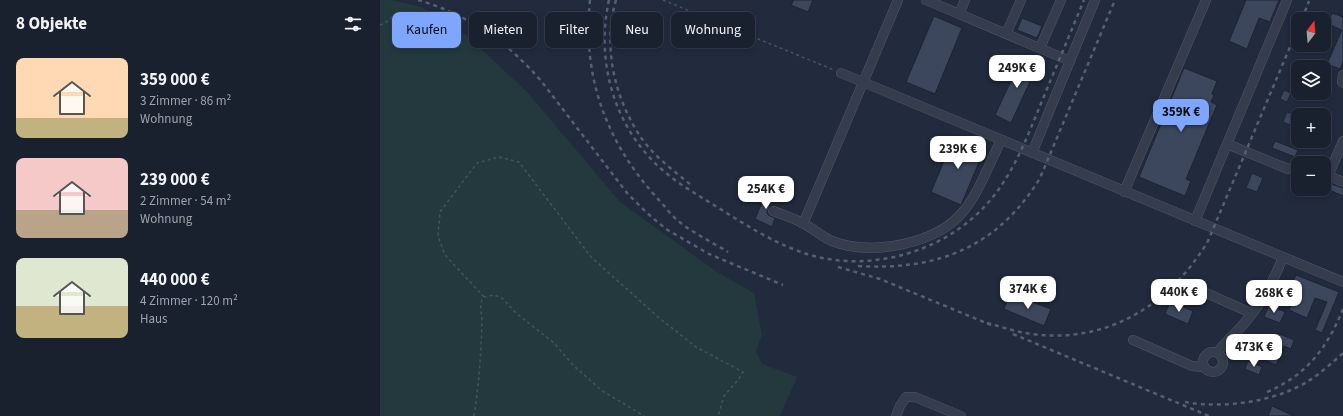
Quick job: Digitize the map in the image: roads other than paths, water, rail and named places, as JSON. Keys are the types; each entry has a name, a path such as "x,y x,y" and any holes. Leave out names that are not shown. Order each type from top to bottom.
{"lane":[{"path":"803,224 898,0"},
{"path":"926,0 1070,61"},
{"path":"959,14 965,0"},
{"path":"1006,34 1021,0"},
{"path":"1040,48 1061,0"},
{"path":"1032,153 1095,0"},
{"path":"1124,192 1206,0"},
{"path":"1195,221 1287,0"},
{"path":"841,73 1343,282"},
{"path":"1343,75 1343,83"},
{"path":"773,211 803,224 833,241 860,248 899,245 938,233 955,220 971,202 1001,140"},
{"path":"1331,165 1343,141"},
{"path":"1227,144 1288,169 1291,168"},
{"path":"1331,177 1343,182"},
{"path":"1217,353 1224,342 1240,328 1266,293 1283,257"},
{"path":"1195,288 1251,313"},
{"path":"1134,340 1192,366 1203,367 1211,373 1220,369 1223,360 1217,353 1210,352 1204,356 1202,363 1203,367"},
{"path":"896,416 906,397 915,396 961,416"}],"railway":[{"path":"418,0 453,13 470,22 486,32 516,55 542,82 627,193 666,229 709,254 783,285"},
{"path":"590,0 588,28 594,82 602,107 624,155 673,217 687,228 728,252"},
{"path":"609,0 605,24 607,71 613,94 622,116 634,137 648,156 680,184 771,239 801,252 823,258 846,261 870,261 916,251 958,230 988,203 1007,176 1023,147 1084,0"},
{"path":"616,0 610,36 611,54 618,90 633,124 647,146 665,164 691,185"},
{"path":"858,266 914,264 939,259 963,250 985,237 1005,222 1023,202 1040,178 1115,0"},
{"path":"1305,12 1309,1"},
{"path":"987,323 1032,334 1060,336 1086,333 1111,326 1134,315 1155,301 1175,284 1193,264 1208,241 1291,45"},
{"path":"838,267 880,279 991,325"},
{"path":"1267,392 1294,377 1314,359 1330,336 1343,309"},
{"path":"1013,334 1209,416"},
{"path":"1185,402 1217,405 1251,402 1268,398 1284,393 1313,378 1343,353"}]}
